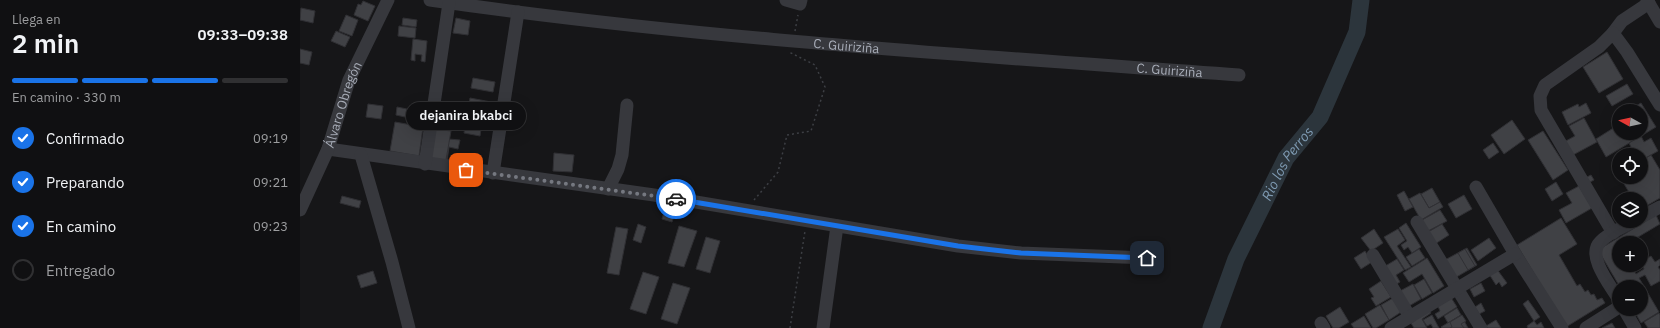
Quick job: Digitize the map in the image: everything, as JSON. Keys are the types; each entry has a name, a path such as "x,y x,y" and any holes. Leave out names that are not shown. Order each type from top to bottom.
{"street":[{"name":"Álvaro Obregón","path":"300,210 328,149 349,80 388,0"},
{"name":"C. Guiriziña","path":"430,0 518,12 793,42 1239,75"},
{"path":"786,0 800,2"},
{"path":"1613,233 1541,110 1540,96 1545,85 1600,47 1622,21 1648,1 1660,22"},
{"path":"425,164 452,3"},
{"path":"494,173 518,12"},
{"path":"1613,33 1627,52 1660,105"},
{"path":"608,189 618,169 622,155 627,105"},
{"path":"328,149 361,155 608,189 958,246 1021,253 1147,258"},
{"path":"361,155 392,262 409,328"},
{"path":"1476,187 1515,254 1562,328"},
{"path":"1648,213 1660,207"},
{"path":"1417,222 1481,328"},
{"path":"823,328 837,226"},
{"path":"1612,288 1596,261 1595,252 1600,241 1622,228"},
{"path":"1391,328 1515,254"},
{"path":"1373,255 1410,317"},
{"path":"1586,328 1612,311"},
{"path":"1628,316 1635,328"}],"path":[{"path":"744,211 778,172 787,135 811,131 825,87 815,65 791,53 800,2"},
{"path":"790,328 807,221"}],"building":[{"path":"363,1 375,6 368,21 354,15 358,4 361,5"},
{"path":"301,8 315,11 313,23 300,20"},
{"path":"346,15 358,20 352,36 339,31"},
{"path":"403,18 417,20 416,27 402,25"},
{"path":"456,18 470,21 468,35 453,33"},
{"path":"399,26 416,28 415,38 398,36"},
{"path":"336,31 350,37 345,47 331,41"},
{"path":"413,39 427,41 425,62 421,61 422,55 415,54 415,61 411,60"},
{"path":"300,49 312,52 309,65 300,63"},
{"path":"1607,52 1623,79 1599,93 1583,67"},
{"path":"473,78 495,82 493,92 471,88"},
{"path":"1627,84 1633,94 1616,104 1612,104 1612,106 1606,96"},
{"path":"470,98 491,102 489,113 468,110"},
{"path":"1586,103 1591,113 1568,125 1562,112 1578,104 1579,107"},
{"path":"368,104 383,106 381,119 366,117"},
{"path":"397,107 407,109 405,117 396,115"},
{"path":"1648,114 1656,127 1648,132"},
{"path":"1584,118 1597,142 1571,156 1564,142 1575,136 1569,126"},
{"path":"466,120 482,123 480,136 464,133"},
{"path":"1512,120 1525,139 1504,154 1491,135"},
{"path":"395,122 423,127 419,156 390,151"},
{"path":"433,128 450,130 449,139 460,140 458,149 449,147 447,161 429,158"},
{"path":"435,129 451,131 446,160 431,158"},
{"path":"1612,129 1612,140 1634,140 1621,148 1612,148 1612,153 1606,157 1596,139"},
{"path":"1543,131 1568,170 1553,180 1528,140"},
{"path":"1651,138 1658,151 1648,157 1648,148 1632,148 1629,143 1634,140 1643,140 1644,142"},
{"path":"1493,143 1499,152 1489,159 1483,150"},
{"path":"554,153 574,155 572,172 553,171"},
{"path":"1651,155 1660,170 1660,198 1648,205 1648,192 1629,192 1624,184 1648,184 1648,157"},
{"path":"1591,175 1594,180 1588,183 1585,178"},
{"path":"1556,182 1563,194 1552,201 1545,189"},
{"path":"1579,186 1592,208 1566,223 1559,210 1572,203 1566,193"},
{"path":"1432,188 1440,202 1429,208 1421,194"},
{"path":"1404,191 1413,207 1405,211 1397,195"},
{"path":"1420,193 1429,208 1440,202 1443,207 1421,220 1409,199"},
{"path":"1464,195 1472,209 1456,218 1448,204"},
{"path":"342,196 361,201 359,208 340,203"},
{"path":"665,208 676,211 672,222 662,219"},
{"path":"1440,210 1447,221 1428,231 1422,220"},
{"path":"1656,215 1660,224 1640,236 1621,236 1634,228 1648,228 1648,220"},
{"path":"1561,218 1577,244 1559,255 1577,286 1580,284 1585,292 1588,290 1591,295 1594,294 1597,300 1602,298 1605,303 1566,327 1517,245"},
{"path":"1406,223 1421,247 1412,253 1408,247 1404,250 1401,245 1407,241 1399,228"},
{"path":"638,224 646,227 641,243 633,240"},
{"path":"1442,224 1449,235 1435,244 1428,232"},
{"path":"679,226 697,231 684,267 668,263"},
{"path":"616,227 628,229 619,275 607,273"},
{"path":"1374,229 1383,243 1371,251 1361,238"},
{"path":"1398,229 1405,240 1397,246 1411,267 1405,270 1384,237"},
{"path":"706,237 720,241 710,273 696,269"},
{"path":"1489,238 1496,248 1478,261 1471,250"},
{"path":"1612,242 1612,272 1635,272 1636,274 1639,272 1648,272 1648,258 1651,256 1655,262 1660,259 1660,265 1658,267 1660,270 1660,281 1651,286 1645,275 1639,278 1640,280 1616,280 1598,250"},
{"path":"1467,248 1477,265 1453,279 1443,261"},
{"path":"1419,249 1425,258 1412,266 1406,257"},
{"path":"1465,249 1475,266 1468,270 1458,253"},
{"path":"1365,251 1372,262 1361,269 1354,258"},
{"path":"1427,258 1444,286 1433,293 1422,274 1409,282 1403,273"},
{"path":"1397,259 1404,270 1396,275 1400,282 1393,286 1382,268"},
{"path":"1496,268 1507,283 1502,287 1499,282 1496,285 1489,274"},
{"path":"373,271 377,283 361,288 357,276"},
{"path":"643,272 659,277 646,314 630,309"},
{"path":"1424,279 1432,293 1422,299 1414,285"},
{"path":"1381,281 1391,297 1376,306 1371,298 1374,297 1369,289"},
{"path":"673,283 690,288 677,324 661,319"},
{"path":"1481,283 1485,291 1474,297 1470,289"},
{"path":"1413,284 1421,299 1409,306 1400,291"},
{"path":"1648,293 1659,312 1641,323 1637,316 1648,316"},
{"path":"1450,296 1457,307 1438,319 1435,314 1440,311 1437,304"},
{"path":"1393,298 1401,312 1389,320 1381,305"},
{"path":"1528,300 1540,317 1534,321 1523,304"},
{"path":"1481,303 1485,311 1479,314 1475,307"},
{"path":"1380,305 1389,320 1376,328 1373,328 1365,314"},
{"path":"1340,307 1349,322 1339,328 1333,328 1326,316"},
{"path":"1457,308 1461,315 1448,323 1444,316"},
{"path":"1428,309 1431,313 1422,319 1427,328 1414,328 1409,320"},
{"path":"1659,313 1660,328 1648,328 1644,322"},
{"path":"1432,315 1439,328 1433,328 1431,324 1427,326 1423,320"},
{"path":"1461,315 1468,328 1441,327"},
{"path":"1462,315 1466,321 1461,324 1464,328 1450,328 1452,327 1450,322"},
{"path":"1364,316 1371,328 1354,328 1351,324"},
{"path":"1496,320 1501,328 1488,328 1486,326"},
{"path":"1534,321 1537,325 1541,322 1544,328 1528,328 1527,326"},
{"path":"1612,323 1615,328 1602,328"}],"waterway":[{"name":"Rio los Perros","path":"1211,328 1236,259 1286,158 1320,117 1357,32 1361,0"}],"way so far":[{"path":"466,170 676,199"}],"place":[{"name":"dejanira bkabci","path":"466,170"}],"route":[{"path":"676,199 958,246 1021,253 1147,258"}]}
